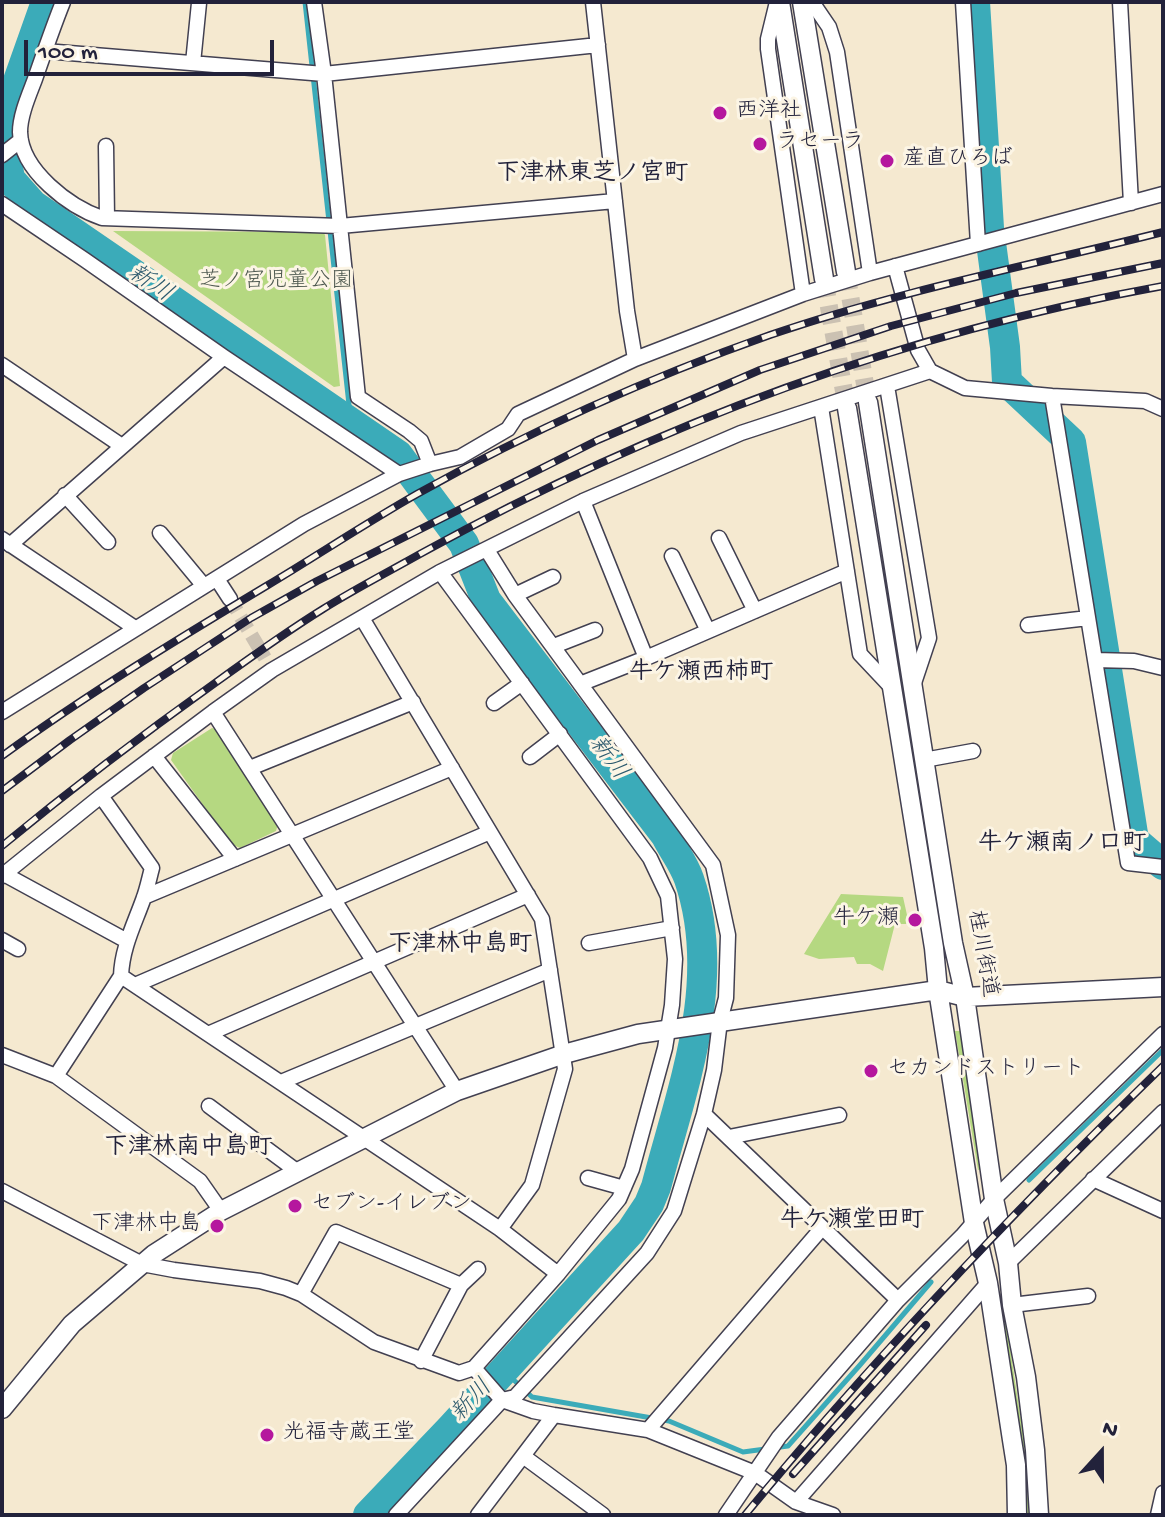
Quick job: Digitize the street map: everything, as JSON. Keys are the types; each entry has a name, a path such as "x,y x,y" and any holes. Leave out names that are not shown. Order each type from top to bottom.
{"street":[{"path":"63,2 28,96 20,129 21,140 29,160 52,190 86,213 107,218 340,226 615,201"},
{"path":"314,2 358,397 421,441 430,464"},
{"path":"593,2 635,359"},
{"path":"778,2 824,279"},
{"path":"778,2 768,49 803,294"},
{"path":"802,2 846,272"},
{"path":"812,2 829,27 837,52 870,273"},
{"path":"963,2 979,243"},
{"path":"1120,2 1131,203"},
{"path":"193,63 199,3"},
{"path":"45,51 324,74 598,45"},
{"path":"2,155 21,140"},
{"path":"106,146 107,218"},
{"path":"2,712 304,524 399,474 460,457 508,429 518,414 635,359 803,294 870,273 1163,194"},
{"path":"2,204 399,474"},
{"path":"895,266 918,350 930,371 965,388 1145,401 1163,409"},
{"path":"135,628 6,542 224,357"},
{"path":"2,365 122,446"},
{"path":"127,941 3,875 213,712 269,664 362,618 440,572 583,501 741,433 930,371"},
{"path":"887,386 929,638 913,687"},
{"path":"1051,396 1128,863 1163,867"},
{"name":"桂川街道","path":"868,402 953,943 965,997 994,1199 1008,1263 1012,1305 1026,1377 1039,1515"},
{"path":"821,407 860,654 892,688"},
{"name":"桂川街道","path":"847,408 934,948 974,1223 988,1283 1016,1465 1017,1515"},
{"path":"65,495 108,542"},
{"path":"583,501 646,658"},
{"path":"160,533 230,599"},
{"path":"719,538 755,611"},
{"path":"396,1515 505,1397 528,1383 647,1253 674,1211 704,1114 714,1070 715,1022 726,998 728,935 713,865 515,595 487,550"},
{"path":"672,556 708,631"},
{"path":"580,684 847,571"},
{"path":"440,572 650,858 668,896 675,959 676,1028 632,1169 619,1199 477,1372"},
{"path":"515,595 553,577"},
{"path":"362,618 542,919 565,1069 532,1185 500,1229"},
{"path":"1028,625 1088,618"},
{"path":"554,646 595,630"},
{"path":"1095,660 1134,661 1163,668"},
{"path":"494,703 522,683"},
{"path":"250,768 413,702"},
{"path":"213,712 457,1091"},
{"path":"530,757 560,734"},
{"path":"924,760 973,751"},
{"path":"154,756 235,859"},
{"path":"144,897 452,768"},
{"path":"56,1076 121,976 127,941 152,868 101,796"},
{"path":"135,985 490,832"},
{"path":"208,1034 528,895"},
{"path":"589,943 672,928"},
{"path":"2,940 18,949"},
{"path":"281,1082 550,970"},
{"path":"121,976 500,1229 558,1274"},
{"path":"2,1409 72,1324 154,1254 221,1211 457,1091 564,1054 638,1034 715,1022 938,990 965,997 1163,987"},
{"path":"726,1515 776,1442 898,1300 994,1199 1163,1034"},
{"path":"2,1055 56,1076 200,1181 221,1211"},
{"path":"209,1106 298,1172"},
{"path":"1008,1263 1163,1112"},
{"path":"704,1114 898,1300"},
{"path":"729,1137 839,1115"},
{"path":"588,1178 624,1188"},
{"path":"1093,1179 1163,1211"},
{"path":"2,1191 142,1264 260,1281 301,1294 374,1342 459,1373 477,1372 505,1397 533,1411 650,1427 755,1473 796,1502 833,1515"},
{"path":"650,1427 822,1228"},
{"path":"301,1294 336,1232 461,1285"},
{"path":"421,1361 461,1285 478,1269"},
{"path":"796,1502 988,1283"},
{"path":"1012,1305 1088,1296"},
{"path":"479,1515 554,1415"},
{"path":"523,1456 603,1515"},
{"path":"1158,1515 1163,1493"}],"green space":[{"name":"芝ノ宮児童公園","path":"113,231 323,232 340,386 334,387"},
{"path":"212,728 219,730 278,824 276,831 240,848 231,844 171,760 173,753"},
{"path":"841,894 903,897 909,924 895,924 883,971 870,964 857,964 854,957 819,959 804,954"},
{"path":"955,1031 960,1031 982,1169 978,1170"},
{"path":"1003,1302 1024,1440 1029,1515 1024,1515 999,1304"}],"waterway":[{"name":"新川","path":"2,126 46,2"},
{"path":"305,2 351,423"},
{"path":"975,2 989,228 1007,382 1071,442 1134,840 1163,865"},
{"name":"新川","path":"2,129 10,179 33,205 398,455 464,544 486,600 666,836 689,879 699,917 701,995 687,1073 649,1204 631,1231 368,1515"},
{"path":"1029,1180 1163,1050"},
{"path":"503,1370 532,1397 669,1421 743,1452 788,1446 931,1282"}],"tunnel":[{"path":"846,272 868,402"},
{"path":"824,279 847,408"},
{"path":"230,599 265,658"}],"railway":[{"path":"2,756 133,668 398,505 590,407 724,352 818,319 1163,232"},
{"path":"2,791 144,688 251,618 317,581 598,440 760,370 891,326 1016,293 1163,263"},
{"path":"2,846 134,742 323,609 420,554 597,465 688,425 875,358 970,330 1163,286"},
{"path":"745,1515 844,1398 948,1285 1163,1066"},
{"path":"793,1474 926,1325"}],"place":[{"name":"西洋社","path":"720,113"},
{"name":"ラセーラ","path":"760,144"},
{"name":"産直ひろば","path":"887,161"},
{"name":"牛ケ瀬","path":"915,920"},
{"name":"セカンドストリート","path":"871,1071"},
{"name":"セブン-イレブン","path":"295,1206"},
{"name":"下津林中島","path":"217,1226"},
{"name":"光福寺蔵王堂","path":"267,1435"}],"district":[{"name":"下津林東芝ノ宮町","path":"592,175"},
{"name":"牛ケ瀬西柿町","path":"701,674"},
{"name":"牛ケ瀬南ノ口町","path":"1062,845"},
{"name":"下津林中島町","path":"460,946"},
{"name":"下津林南中島町","path":"188,1149"},
{"name":"牛ケ瀬堂田町","path":"852,1222"}]}
